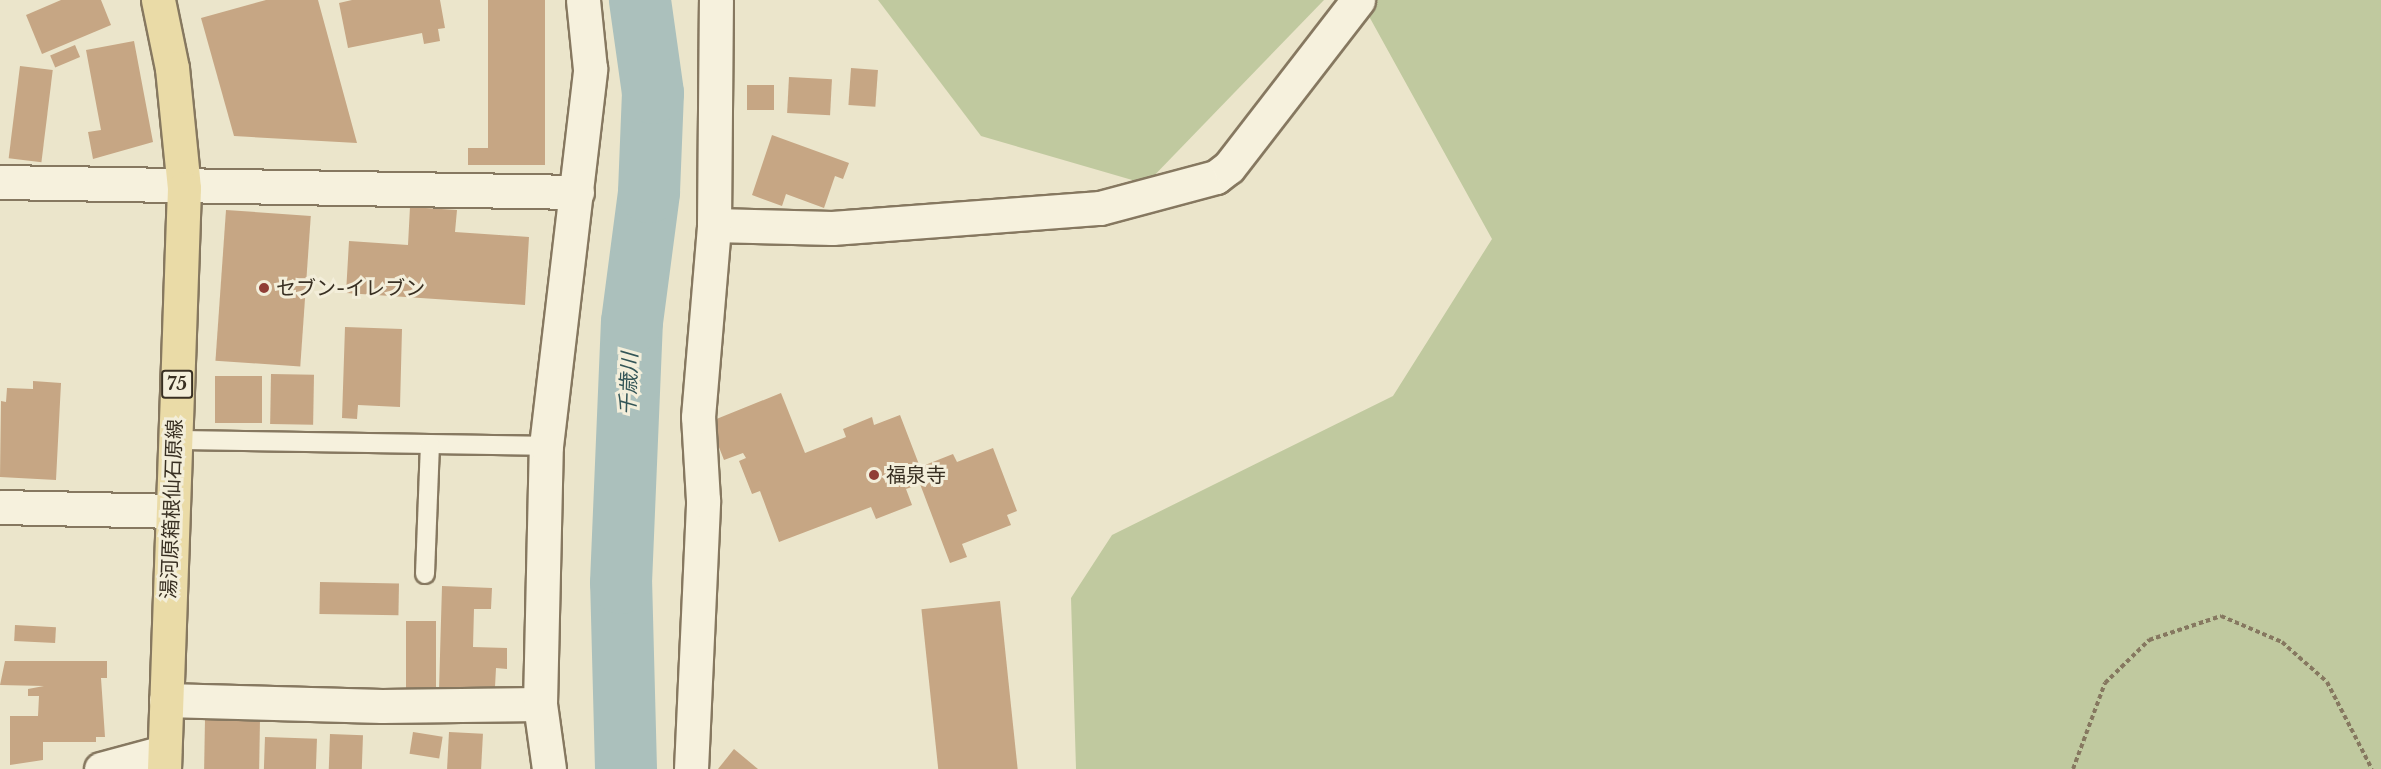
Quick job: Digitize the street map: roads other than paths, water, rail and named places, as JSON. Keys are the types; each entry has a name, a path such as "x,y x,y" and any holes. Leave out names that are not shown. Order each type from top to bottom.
{"main road":[{"name":"湯河原箱根仙石原線","path":"158,0 172,68 184,188 164,761"}],"street":[{"path":"549,769 540,704 546,446 578,192 590,69 583,0"},
{"path":"691,769 703,500 698,417 714,225 716,0"},
{"path":"714,225 832,228 1100,208 1216,177 1229,167 1358,0"},
{"path":"0,182 184,188 578,192"},
{"path":"0,507 172,512"},
{"path":"166,700 382,706 540,704"},
{"path":"101,769 164,761"}],"lane":[{"path":"175,440 546,446"},
{"path":"425,574 430,445"}],"waterway":[{"name":"千歳川","path":"626,769 621,583 632,322 649,192 653,93 640,0"}],"place":[{"name":"セブン-イレブン","path":"264,288"},
{"name":"福泉寺","path":"874,475"}]}
